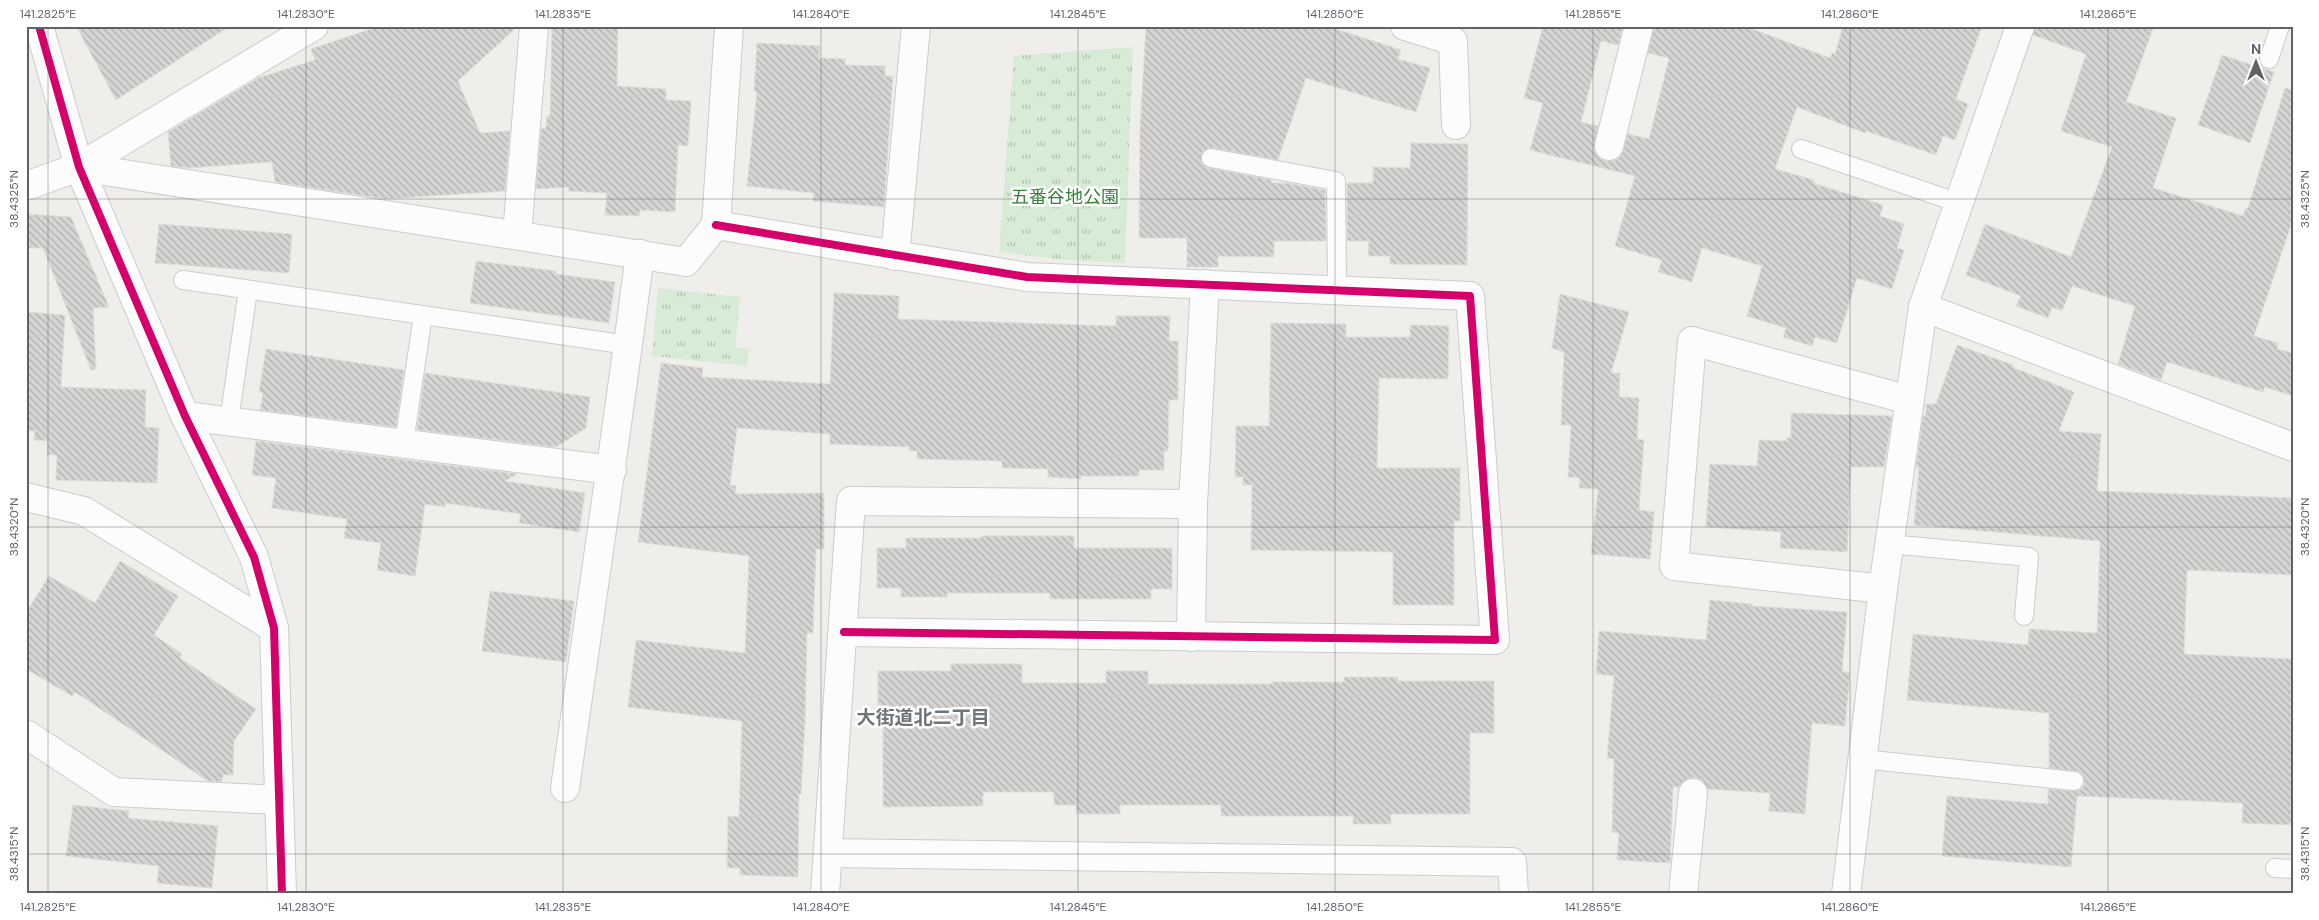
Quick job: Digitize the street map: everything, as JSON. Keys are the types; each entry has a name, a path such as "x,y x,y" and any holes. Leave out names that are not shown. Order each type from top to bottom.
{"street":[{"path":"38,26 79,167 185,416 254,557 274,628 282,894"},
{"path":"26,186 79,167 314,26"},
{"path":"517,235 534,26"},
{"path":"79,167 686,262 716,225 729,26"},
{"path":"895,256 916,26"},
{"path":"1406,26 1453,41 1456,125"},
{"path":"1609,146 1639,26"},
{"path":"1846,894 1883,589 1923,307 2020,26"},
{"path":"716,225 1027,277 1470,296 1496,640 844,632"},
{"path":"565,788 595,570 612,470 640,254"},
{"path":"1191,636 1193,504 1205,284"},
{"path":"1923,307 2293,447"},
{"path":"1883,589 1674,566 1692,341 1909,400"},
{"path":"185,416 612,470"},
{"path":"26,496 84,511 274,628"},
{"path":"825,894 852,501 1193,504"},
{"path":"26,734 114,792 278,800"},
{"path":"1683,894 1693,793"},
{"path":"828,853 1512,862 1514,894"}],"lane":[{"path":"2269,59 2280,26"},
{"path":"1801,149 1959,203"},
{"path":"1211,158 1336,181 1338,290"},
{"path":"183,280 628,345"},
{"path":"229,421 248,290"},
{"path":"404,444 423,315"},
{"path":"1889,544 2029,557 2024,616"},
{"path":"1862,759 2074,781"},
{"path":"2275,868 2293,869"}],"green space":[{"name":"五番谷地公園","path":"1133,47 1125,263 1067,260 999,252 1014,56"},
{"path":"658,288 740,297 735,347 749,349 747,366 652,356"}],"building":[{"path":"76,26 230,26 116,100"},
{"path":"380,26 518,26 458,81 480,133 510,131 505,191 385,199 275,182 272,162 189,168 171,166 168,132 258,78 315,60 311,49"},
{"path":"552,26 618,26 617,86 666,89 666,100 691,101 688,146 678,145 675,212 640,210 639,216 605,215 607,193 568,191 569,187 536,189 541,129 546,128 547,116 550,116"},
{"path":"1146,26 1327,26 1401,50 1398,59 1430,68 1416,112 1306,78 1278,160 1213,148 1203,151 1201,161 1209,168 1272,180 1271,183 1287,183 1325,190 1326,241 1274,241 1274,257 1218,256 1218,267 1187,267 1187,238 1139,238 1140,130"},
{"path":"1543,26 1623,26 1618,45 1601,41 1581,122 1598,126 1594,150 1598,157 1606,161 1614,161 1621,156 1628,134 1649,139 1669,58 1648,53 1654,26 1744,26 1830,58 1832,53 1835,54 1843,26 1982,26 1956,99 1968,104 1955,140 1943,136 1936,155 1866,131 1865,133 1797,107 1775,169 1814,180 1813,183 1883,205 1880,216 1904,224 1897,248 1904,250 1892,289 1857,278 1837,343 1815,337 1812,346 1783,337 1786,328 1747,316 1762,266 1702,248 1692,282 1658,272 1662,260 1615,246 1635,176 1530,150 1543,103 1524,98"},
{"path":"2035,26 2154,26 2126,102 2176,118 2153,188 2243,216 2246,208 2248,208 2285,88 2293,90 2293,219 2254,336 2278,343 2277,349 2293,353 2293,396 2265,387 2263,392 2167,362 2161,380 2118,364 2135,306 2072,286 2062,311 2052,307 2048,318 2016,306 2021,296 1966,275 1985,224 2071,257 2112,147 2061,131 2086,54 2033,35"},
{"path":"757,43 820,46 819,58 845,59 845,65 885,66 885,76 893,76 884,207 813,201 814,193 747,186 757,92 754,91"},
{"path":"2222,55 2274,72 2250,143 2198,125"},
{"path":"1411,143 1468,144 1467,265 1390,264 1390,256 1368,256 1369,241 1347,241 1347,183 1373,183 1373,167 1410,168"},
{"path":"26,214 71,217 109,307 93,308 96,369 91,370 43,248 26,248"},
{"path":"159,224 292,234 289,273 155,263"},
{"path":"476,261 556,271 556,274 615,282 609,323 470,303"},
{"path":"834,293 899,296 898,319 1116,326 1116,316 1170,316 1169,341 1178,341 1178,400 1169,400 1168,451 1164,451 1164,470 1139,470 1139,476 1081,476 1081,479 1048,477 1048,469 1002,468 1002,461 917,459 917,451 909,451 909,447 830,444 830,434 737,428 730,485 736,486 735,494 824,493 824,549 816,549 813,633 807,633 805,722 801,794 799,794 798,877 740,875 740,868 727,868 728,816 739,817 742,721 628,707 636,640 745,653 749,556 638,542 661,363 703,368 702,377 830,384"},
{"path":"1560,294 1629,312 1611,373 1620,373 1619,397 1639,398 1637,439 1644,440 1639,510 1654,512 1650,559 1591,554 1598,489 1579,488 1580,478 1568,477 1571,425 1561,425 1564,352 1552,348"},
{"path":"26,312 65,315 61,387 146,390 145,427 159,428 157,483 56,480 57,455 47,455 47,441 34,440 35,431 26,431"},
{"path":"1271,323 1346,324 1346,337 1410,337 1410,325 1449,326 1448,379 1379,378 1377,468 1460,468 1460,521 1454,521 1454,605 1393,605 1393,552 1251,550 1252,485 1243,485 1243,477 1235,477 1236,426 1269,426"},
{"path":"1957,345 2013,365 2012,367 2074,392 2059,431 2101,434 2097,491 2293,498 2293,575 2187,570 2184,654 2293,659 2293,825 2242,823 2243,803 2077,796 2071,867 1942,856 1947,796 2048,804 2048,789 2078,791 2085,782 2080,772 2049,768 2049,713 1907,700 1913,634 2028,645 2029,629 2097,633 2100,541 1914,525 1919,468 1916,468 1923,416 1926,416 1926,404 1936,404"},
{"path":"266,349 404,370 396,427 260,410 263,393 259,392"},
{"path":"425,373 590,397 586,428 556,447 417,430"},
{"path":"1791,413 1892,416 1884,467 1851,467 1847,552 1780,548 1781,532 1706,527 1710,464 1757,466 1759,440 1787,441 1787,438 1791,438"},
{"path":"256,441 517,474 505,481 585,493 579,532 519,523 521,514 445,503 445,507 425,504 415,576 377,570 381,543 344,538 347,519 272,508 276,478 252,475"},
{"path":"981,536 1074,536 1074,548 1172,548 1172,589 1151,589 1151,599 1050,599 1050,593 947,593 947,597 901,597 901,588 877,588 877,548 906,548 906,538 981,538"},
{"path":"120,561 178,596 154,635 182,654 180,658 256,709 234,741 233,775 223,775 222,782 208,781 75,692 72,696 26,669 26,613 49,576 95,603"},
{"path":"490,591 574,601 566,662 482,651"},
{"path":"1710,600 1752,604 1752,606 1847,612 1842,672 1850,672 1845,726 1812,723 1805,814 1769,811 1770,793 1708,789 1702,780 1694,777 1687,779 1679,787 1673,787 1670,863 1617,860 1619,833 1612,832 1614,759 1607,758 1614,676 1596,674 1599,631 1706,640"},
{"path":"951,664 1022,664 1022,683 1106,683 1106,671 1148,671 1148,684 1344,682 1344,677 1398,677 1398,681 1494,681 1494,733 1470,733 1470,814 1391,814 1391,824 1353,824 1353,816 1221,816 1221,805 1120,805 1120,814 1076,814 1076,805 1054,805 1054,792 983,792 983,806 883,807 883,709 878,709 878,671 951,671"},
{"path":"73,805 129,811 128,818 218,826 212,888 157,883 159,866 66,856"}],"cycle path":[{"path":"39,26 79,167 185,416 254,557 274,628 282,894"},
{"path":"716,225 1027,277 1470,296 1495,640 844,632"}],"district":[{"name":"大街道北二丁目","path":"923,717"}]}
